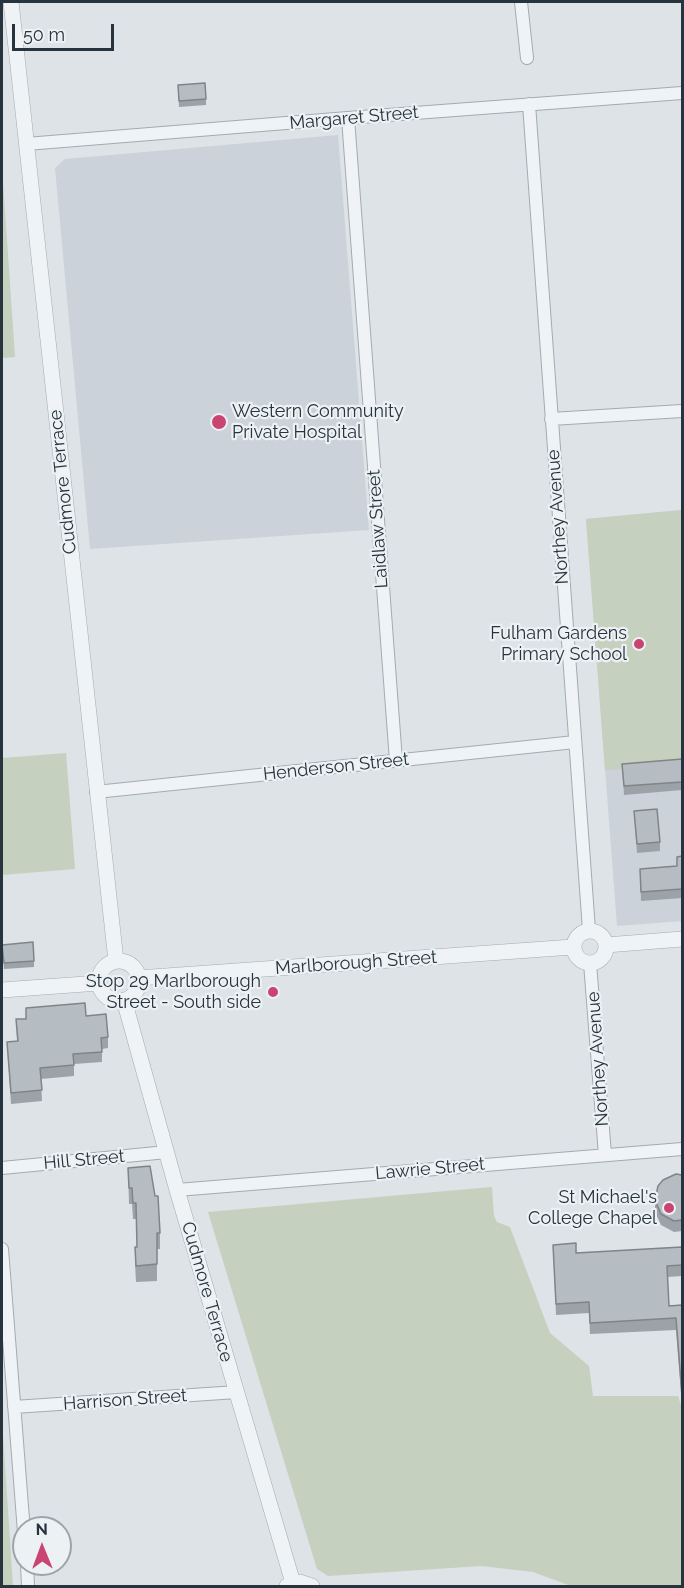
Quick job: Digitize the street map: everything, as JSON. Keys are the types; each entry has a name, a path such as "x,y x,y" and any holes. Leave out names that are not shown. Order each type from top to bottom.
{"street":[{"name":"Cudmore Terrace","path":"11,2 116,962"},
{"path":"521,2 527,58"},
{"name":"Margaret Street","path":"26,144 682,93"},
{"name":"Northey Avenue","path":"529,104 589,930"},
{"name":"Laidlaw Street","path":"348,118 396,761"},
{"path":"551,419 682,411"},
{"name":"Henderson Street","path":"96,792 575,742"},
{"path":"589,930 602,936 606,945 604,956 590,963 578,958 573,947 579,934 589,930"},
{"path":"606,945 682,939"},
{"name":"Marlborough Street","path":"138,978 573,947"},
{"path":"116,962 124,962 133,968 138,978 136,991 124,1000 112,999 105,995 99,983 100,974 105,967 116,962"},
{"name":"Northey Avenue","path":"590,963 605,1155"},
{"path":"2,990 99,983"},
{"name":"Cudmore Terrace","path":"124,1000 290,1585"},
{"name":"Lawrie Street","path":"177,1190 682,1149"},
{"name":"Hill Street","path":"2,1168 167,1152"},
{"path":"2,1249 23,1516"},
{"name":"Harrison Street","path":"14,1407 237,1392"},
{"path":"290,1585 300,1582 312,1587"}],"shaded area":[{"name":"Western Community Private Hospital","path":"338,135 369,530 90,549 55,168 65,159"},
{"name":"Fulham Gardens Primary School","path":"682,510 682,921 617,926 586,519"}],"green space":[{"path":"2,167 15,357 2,358"},
{"name":"Fulham Gardens Primary School","path":"682,510 682,766 605,770 586,519"},
{"path":"66,753 75,869 2,875 2,758"},
{"path":"492,1187 494,1216 497,1222 510,1227 550,1333 589,1366 593,1396 678,1396 682,1408 682,1586 571,1586 533,1572 482,1566 328,1576 317,1569 208,1212"},
{"path":"2,1420 13,1586 2,1586"}],"building":[{"path":"205,83 206,99 179,101 178,85"},
{"path":"682,759 682,782 624,786 622,764"},
{"path":"657,809 660,842 637,844 634,811"},
{"path":"682,856 682,889 641,892 640,869 677,866 677,857"},
{"path":"33,942 34,961 4,963 2,945"},
{"path":"85,1003 86,1016 106,1014 108,1037 101,1038 102,1052 73,1054 74,1065 40,1068 42,1090 11,1093 7,1042 18,1041 16,1019 26,1019 26,1008"},
{"path":"150,1166 155,1196 158,1196 160,1233 157,1233 157,1264 136,1266 136,1203 133,1203 132,1188 129,1188 128,1168"},
{"name":"St Michael's College Chapel","path":"676,1174 682,1175 682,1220 674,1221 661,1214 655,1200 658,1186 663,1180"},
{"path":"576,1243 576,1253 682,1247 682,1265 667,1266 669,1306 682,1305 682,1395 676,1318 590,1323 589,1302 556,1304 553,1245"}],"place":[{"name":"Western Community Private Hospital","path":"219,422"},
{"name":"Fulham Gardens Primary School","path":"639,644"},
{"name":"Stop 29 Marlborough Street - South side","path":"273,992"},
{"name":"St Michael's College Chapel","path":"669,1208"}]}
